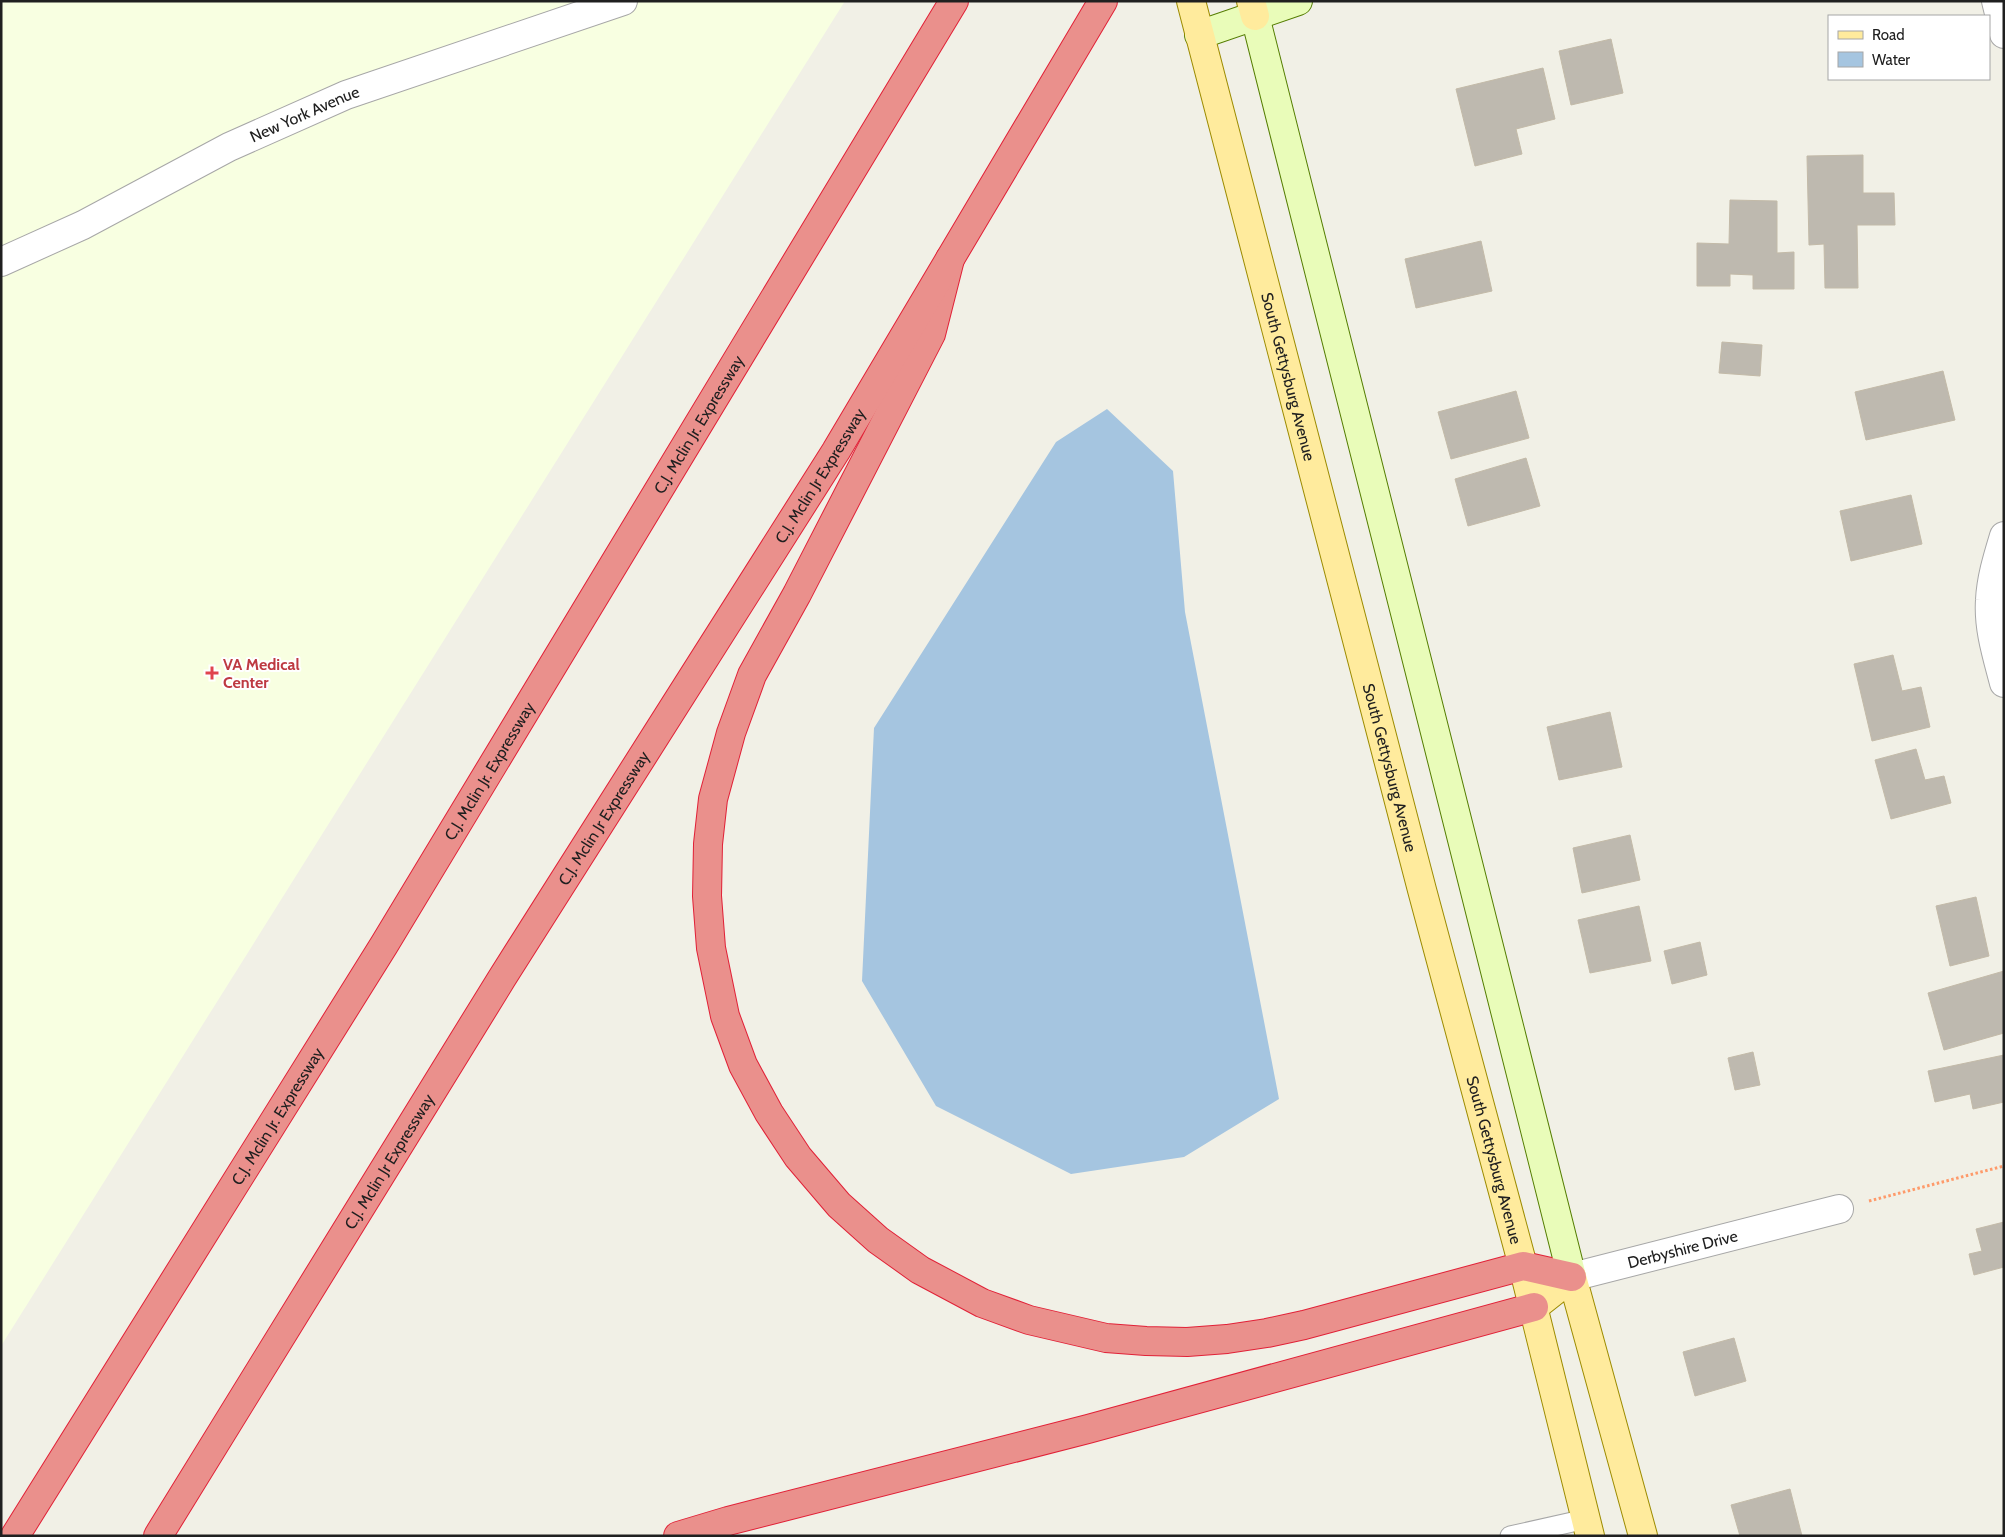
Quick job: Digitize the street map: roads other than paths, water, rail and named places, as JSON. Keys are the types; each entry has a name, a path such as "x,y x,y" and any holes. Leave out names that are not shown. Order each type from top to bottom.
{"highway":[{"name":"C.J. Mclin Jr. Expressway","path":"15,1536 384,946 954,1"},
{"name":"C.J. Mclin Jr Expressway","path":"158,1536 502,978 836,451 1103,1"},
{"path":"950,259 931,334 752,675 731,733 713,799 708,844 706,896 711,948 725,1016 743,1066 765,1105 798,1157 839,1205 878,1240 920,1270 982,1303 1029,1320 1106,1338 1186,1342 1227,1339 1267,1333 1304,1325 1523,1266 1572,1277"},
{"path":"678,1536 747,1516 1088,1429 1534,1307"}],"main road":[{"name":"South Gettysburg Avenue","path":"1190,1 1417,870 1534,1307 1588,1527"},
{"path":"1199,35 1253,8 1298,1"},
{"path":"1253,8 1572,1277 1643,1536"},
{"name":"Derbyshire Drive","path":"1534,1307 1572,1277"}],"street":[{"name":"New York Avenue","path":"1,262 83,225 230,147 346,95 623,1"},
{"path":"1996,1 2004,34"},
{"path":"2004,536 1995,567 1990,600 1992,639 2004,683"},
{"name":"Derbyshire Drive","path":"1572,1277 1839,1209"}],"lane":[{"path":"1510,1536 1588,1527"}],"water":[{"path":"1107,409 1173,471 1185,612 1279,1099 1184,1157 1071,1174 936,1106 862,981 874,728 1056,442"}],"place":[{"name":"VA Medical Center","path":"212,673"}]}
